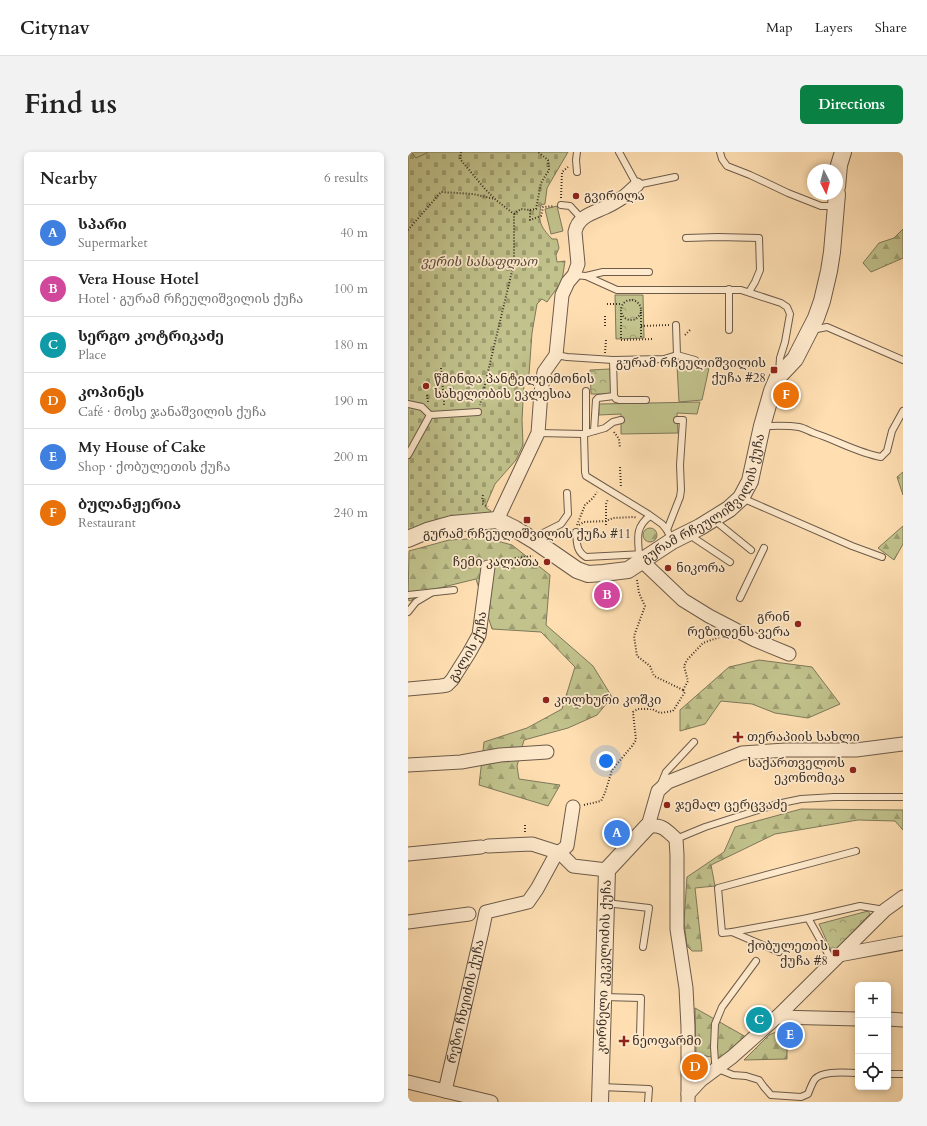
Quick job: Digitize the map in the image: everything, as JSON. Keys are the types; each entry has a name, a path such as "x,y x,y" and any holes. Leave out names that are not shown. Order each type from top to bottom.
{"street":[{"path":"839,164 843,152"},
{"path":"408,539 427,531 493,514 538,433 544,372 556,355 562,295 568,282 580,276 574,232 577,224 594,211 606,207 623,198 637,185"},
{"name":"გურამ რჩეულიშვილის ქუჩა","path":"493,514 577,570 588,574 628,570 640,558 655,552 670,535 687,534 729,509 741,498 750,481 762,426 772,391 778,377 795,359 816,318 829,272 836,200"},
{"path":"640,558 683,600 709,616 755,640 789,654"},
{"name":"გალის ქუჩა","path":"408,689 441,686 452,680 479,635 488,567"},
{"path":"658,791 668,782 742,753 786,750 856,750 903,744"},
{"path":"408,765 462,762 500,755 547,752"},
{"name":"კორნელი კეკელიძის ქუჩა","path":"601,1094 607,870 648,826 658,791"},
{"path":"560,853 567,846 573,807"},
{"path":"648,826 657,825 666,829 676,839 677,928 686,988 688,1026 688,1098"},
{"path":"408,854 485,846 532,844 560,853 573,866 607,870"},
{"name":"რეზო ჩხეიძის ქუჩა","path":"445,1090 486,912 528,902 538,889 556,856 560,853"},
{"path":"688,1098 702,1080 718,1069 777,1017 885,910 903,897"},
{"path":"408,922 469,914"},
{"path":"836,958 903,943"},
{"path":"777,1017 855,1019"},
{"path":"891,1019 903,1020"},
{"path":"408,1082 491,1102"}],"lane":[{"path":"577,152 577,172"},
{"path":"619,152 637,185 675,177"},
{"path":"720,152 722,159 727,166 788,193 821,206 836,200"},
{"path":"562,205 570,206 582,219"},
{"path":"686,238 759,238 760,270 749,292"},
{"path":"580,276 603,272 649,272"},
{"path":"580,276 617,290 729,289 749,292 781,303 787,307 790,314 785,342 780,358 778,377"},
{"path":"729,289 729,330"},
{"path":"676,325 677,355"},
{"path":"810,330 827,327 903,360"},
{"path":"556,355 613,360 664,359 677,355 695,360"},
{"path":"613,360 614,396 616,399 646,400"},
{"path":"586,391 586,476 662,524 670,535"},
{"path":"594,431 596,400 598,398 614,396"},
{"path":"408,404 422,407 430,415 478,412"},
{"path":"762,426 800,427 853,449 872,456 881,457 887,451 892,431 903,411"},
{"path":"408,455 430,415"},
{"path":"538,433 585,434 605,428 613,422 621,420"},
{"path":"670,535 681,490 680,465 683,420 677,420"},
{"path":"531,538 562,524 568,514 567,493"},
{"path":"741,498 852,546 882,556"},
{"path":"576,532 577,546 580,554 586,558 640,558 638,534 643,521 650,516"},
{"path":"713,519 751,550"},
{"path":"687,534 730,562"},
{"path":"740,598 764,548"},
{"path":"408,595 454,590"},
{"path":"408,612 416,602 432,592"},
{"path":"658,791 666,772 694,742"},
{"path":"676,839 705,827 777,804 801,799 834,797 903,797"},
{"path":"856,851 718,888 722,933 808,918 860,906 885,910"},
{"path":"606,903 649,908 643,947"},
{"path":"808,918 836,958"},
{"path":"732,932 780,952"},
{"path":"756,960 722,1007 715,1024 714,1047 715,1062 718,1069 734,1075 746,1076 759,1080 771,1095 787,1097 801,1097 808,1094 815,1080 820,1075 830,1073 855,1073"},
{"path":"604,997 641,998 640,1036"},
{"path":"891,1074 903,1074"},
{"path":"601,1094 649,1088 648,1102"}],"path":[{"path":"461,152 460,159 485,189 514,214"},
{"path":"514,214 521,209 536,209 542,183 549,170 548,160 538,152"},
{"path":"530,210 530,220 541,216 543,207 562,205 562,172 576,160"},
{"path":"408,230 441,192 473,194 496,200"},
{"path":"478,412 514,263 514,214"},
{"path":"641,339 642,290"},
{"path":"607,304 622,304 626,301 632,300 638,303 641,309 639,315 631,320 625,318 620,309"},
{"path":"622,304 620,309 621,340 653,339"},
{"path":"605,316 605,326"},
{"path":"641,326 676,325"},
{"path":"441,368 444,400 443,414"},
{"path":"609,425 620,439 620,448"},
{"path":"620,467 621,498"},
{"path":"483,495 483,504 493,514"},
{"path":"593,498 585,505 577,526 584,522 606,521 612,518 634,517 643,521"},
{"path":"606,504 606,525"},
{"path":"488,567 515,558 537,555"},
{"path":"632,577 637,579 639,593 645,606 634,636 637,656 650,666 654,676 683,690"},
{"path":"573,807 601,801 612,770 636,740 633,712 638,709 652,709 660,713 673,711 685,692 683,690 688,681 684,666 687,660 703,644 728,626"},
{"path":"601,765 612,770"}],"green space":[{"name":"ვერის სასაფლაო","path":"408,152 411,152 416,158 429,152 568,152 547,188 545,204 541,205 540,220 542,227 552,239 557,239 559,248 556,255 557,262 565,261 562,281 547,302 542,299 537,304 532,333 529,374 524,383 522,420 523,445 516,460 495,484 486,505 486,508 491,511 486,515 408,531"},
{"path":"411,152 429,152 416,159"},
{"path":"557,206 563,231 551,234 545,209"},
{"path":"903,229 903,258 871,272 863,263 879,243 894,238"},
{"path":"615,295 643,295 644,338 616,339"},
{"path":"677,366 709,368 702,400 679,402"},
{"path":"610,369 611,394 591,394 590,370"},
{"path":"700,402 697,414 677,413 678,433 621,434 621,414 599,415 599,404"},
{"path":"903,472 903,495 897,477"},
{"path":"903,526 903,544 894,560 878,548"},
{"path":"647,528 653,528 657,532 657,538 653,542 647,542 643,538 643,532"},
{"path":"486,538 512,545 550,575 546,625 593,666 612,697 597,715 568,728 524,740 517,766 519,779 560,785 548,806 479,785 484,742 527,728 562,709 575,667 541,632 492,629 476,579 431,590 410,601 408,600 409,551 449,540"},
{"path":"759,660 812,667 840,704 808,718 775,713 752,704 721,701 705,724 680,731 680,710 729,667"},
{"path":"801,809 903,810 903,830 895,821 858,820 775,834 711,865 715,886 695,888 702,951 692,951 687,946 684,922 687,877 724,852 735,827"},
{"path":"868,911 870,914 832,953 819,924"},
{"path":"695,1008 746,1037 721,1059 696,1054"},
{"path":"778,1031 787,1033 787,1059 744,1060 769,1035"}],"place":[{"name":"გვირილა","path":"576,196"},
{"name":"გურამ რჩეულიშვილის ქუჩა #28","path":"774,370"},
{"name":"წმინდა პანტელეიმონის სახელობის ეკლესია","path":"426,386"},
{"name":"ბულანჟერია","path":"786,395"},
{"name":"გურამ რჩეულიშვილის ქუჩა #11","path":"527,520"},
{"name":"ჩემი კალათა","path":"547,562"},
{"name":"ნიკორა","path":"668,568"},
{"name":"Vera House Hotel","path":"607,595"},
{"name":"გრინ რეზიდენს ვერა","path":"798,624"},
{"name":"კოლხური კოშკი","path":"546,700"},
{"name":"თერაპიის სახლი","path":"738,737"},
{"name":"საქართველოს ეკონომიკა","path":"853,770"},
{"name":"ჯემალ ცერცვაძე","path":"667,805"},
{"name":"სპარი","path":"617,833"},
{"name":"ქობულეთის ქუჩა #8","path":"836,953"},
{"name":"სერგო კოტრიკაძე","path":"759,1020"},
{"name":"My House of Cake","path":"790,1035"},
{"name":"ნეოფარმი","path":"624,1041"},
{"name":"კოპინეს","path":"695,1067"}]}
